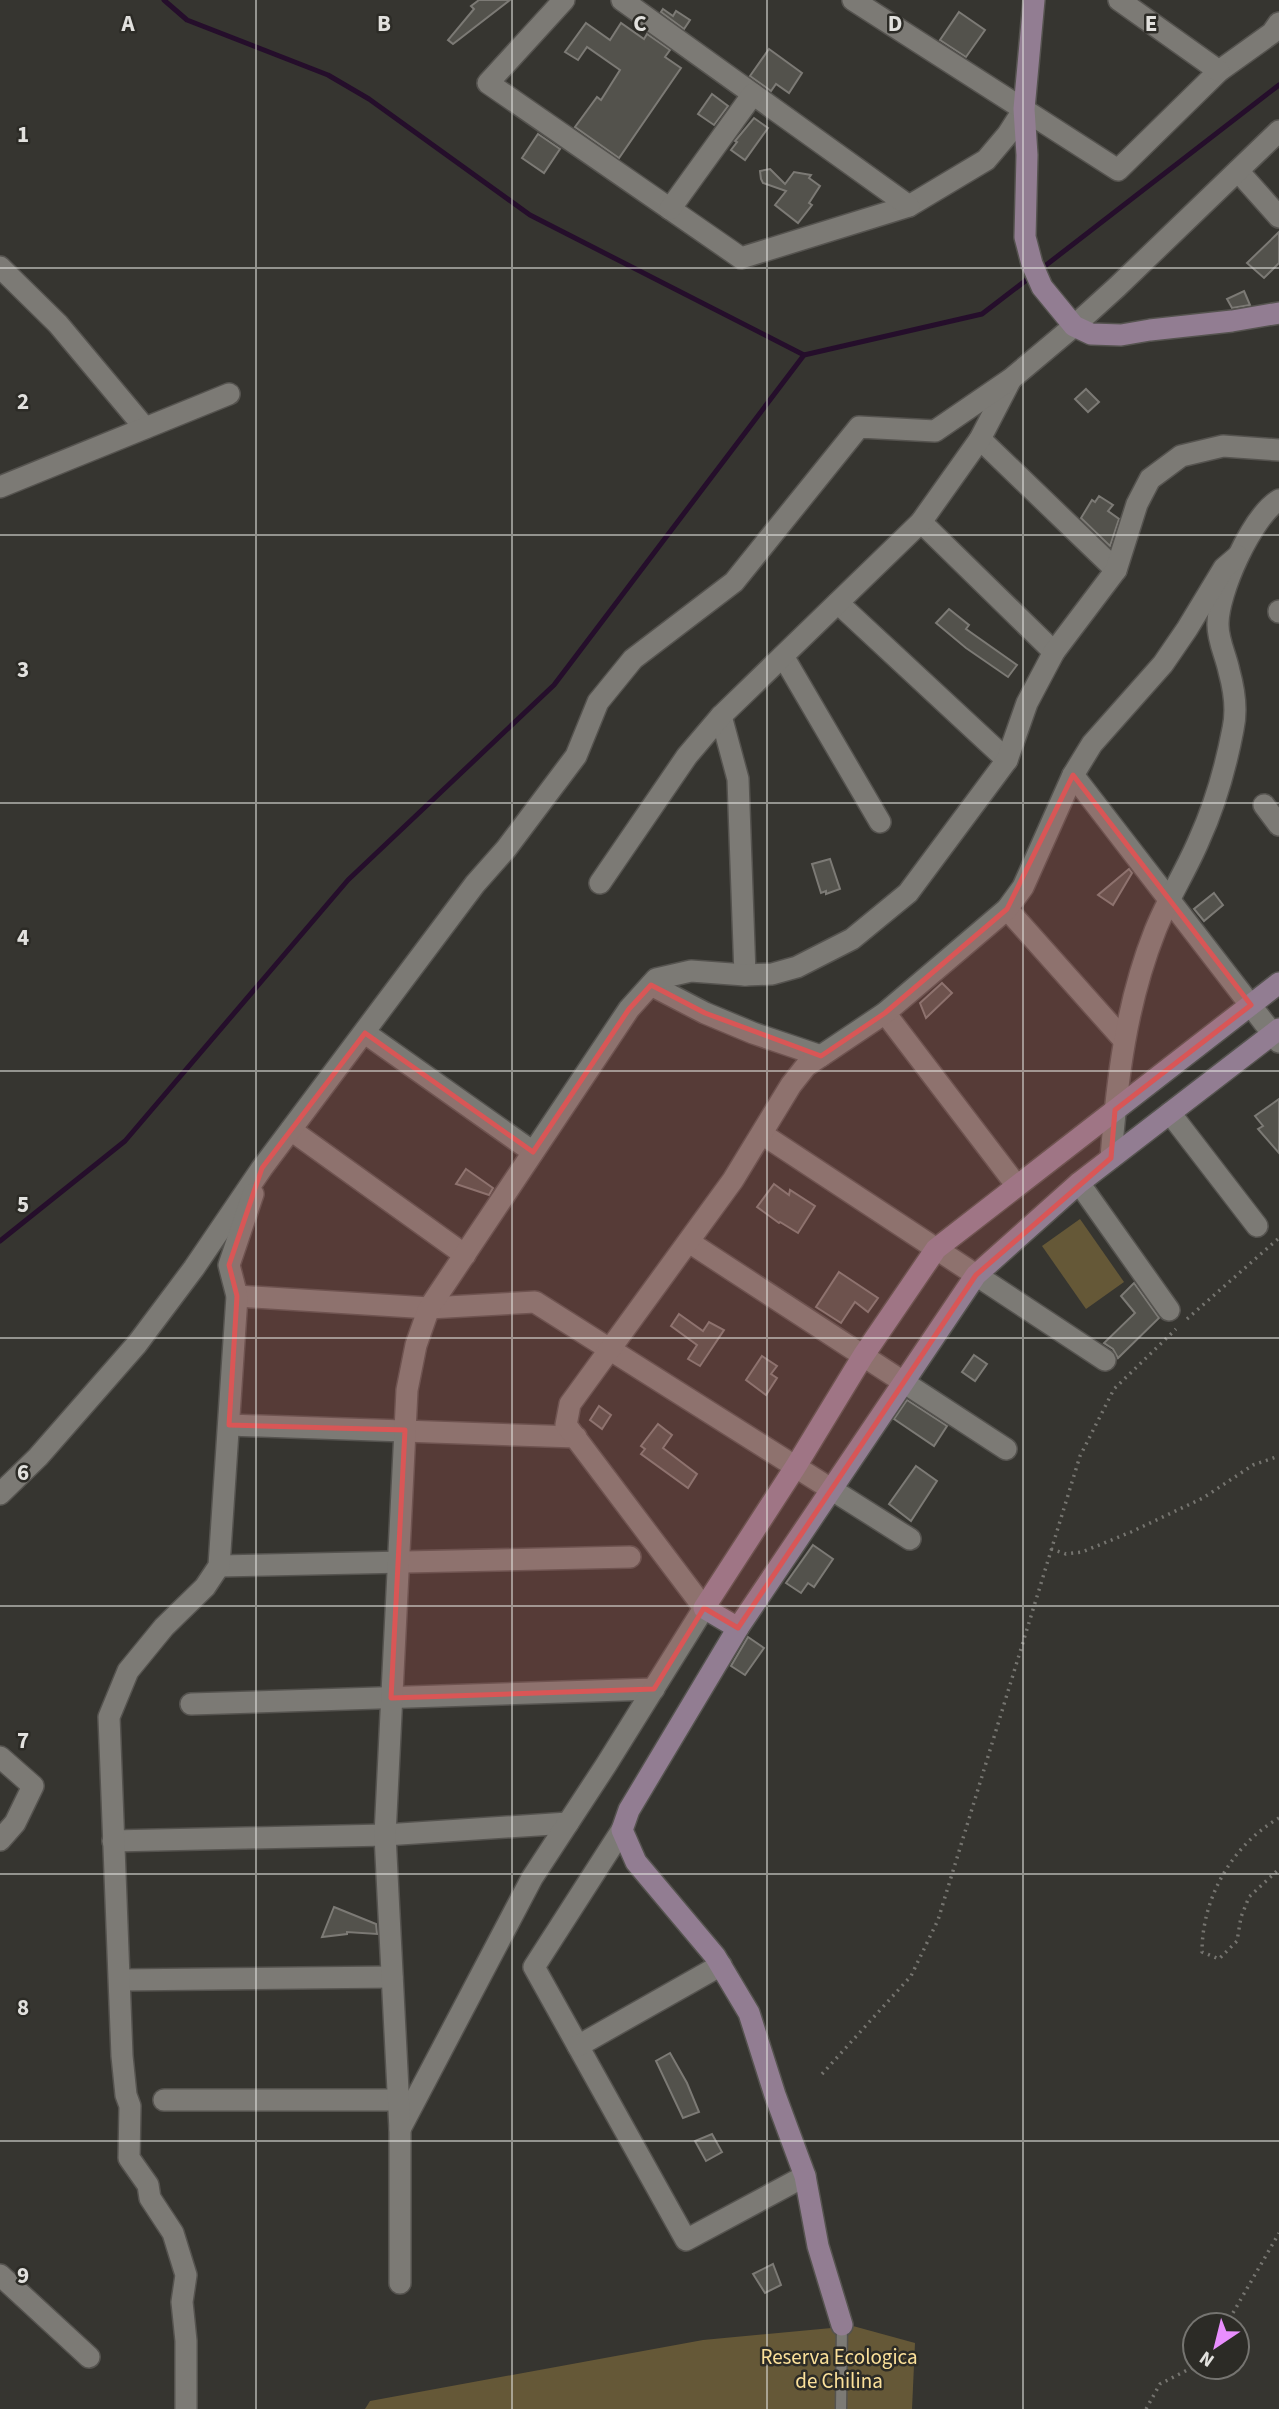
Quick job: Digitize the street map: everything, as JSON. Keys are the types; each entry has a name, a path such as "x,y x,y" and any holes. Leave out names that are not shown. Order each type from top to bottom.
{"street":[{"path":"564,0 488,83 741,258 909,206 986,160 1008,134 1024,109"},
{"path":"622,0 909,206"},
{"path":"853,0 1118,170 1219,71 1272,33 1279,23"},
{"path":"1034,0 1024,109 1027,155 1025,237 1031,264 1042,287 1074,326 1091,334 1121,335 1279,313"},
{"path":"1119,0 1219,71"},
{"path":"670,209 753,94"},
{"path":"0,1494 38,1457 137,1344 194,1268 262,1168 475,884 506,849 576,756 598,702 633,659 734,582 859,427 935,431 1011,379 1074,326 1279,131"},
{"path":"1238,171 1279,217"},
{"path":"0,267 58,324 145,428"},
{"path":"600,883 687,756 721,716 921,522 980,439 1011,379"},
{"path":"0,487 229,394"},
{"path":"980,439 1116,570"},
{"path":"400,2283 400,2130 385,1835 407,1390 416,1345 429,1308 629,1009 656,979 691,971 772,974 797,967 852,939 908,893 1007,760 1027,703 1054,652 1116,570 1137,504 1150,479 1181,456 1223,446 1279,450"},
{"path":"1111,1158 1123,1039 1152,939 1200,838 1234,725 1230,672 1219,640 1217,623 1238,556 1260,517 1279,500"},
{"path":"921,522 1054,652"},
{"path":"738,1629 704,1608 566,1425 570,1404 689,1242 806,1066 885,1013 1007,909 1023,887 1073,775 1091,744 1163,664 1224,568 1238,556"},
{"path":"838,603 1007,760"},
{"path":"783,656 880,822"},
{"path":"721,716 738,779 745,975"},
{"path":"805,2176 686,2240 534,1967 622,1830 629,1810 738,1629 976,1275 1079,1183 1277,1035 1073,775"},
{"path":"1264,805 1279,825"},
{"path":"1007,909 1123,1039"},
{"path":"400,2130 532,1878 796,1466 863,1356 936,1249 1279,983"},
{"path":"651,985 717,1018 821,1056"},
{"path":"885,1013 1017,1186"},
{"path":"365,1033 533,1152"},
{"path":"1170,1113 1257,1226"},
{"path":"291,1130 465,1255"},
{"path":"762,1134 1105,1360"},
{"path":"186,2409 186,2341 182,2302 186,2275 173,2233 150,2198 148,2185 129,2158 128,2152 130,2106 126,2095 122,2056 108,1717 128,1671 164,1627 205,1587 219,1566 237,1296 229,1265 262,1168"},
{"path":"1079,1183 1169,1310"},
{"path":"689,1242 1006,1448"},
{"path":"237,1296 429,1308 535,1302 910,1539"},
{"path":"229,1425 576,1437"},
{"path":"219,1566 630,1557"},
{"path":"191,1704 654,1689"},
{"path":"0,1757 33,1786 15,1823 0,1840"},
{"path":"113,1841 385,1835 568,1823"},
{"path":"622,1830 636,1862 721,1965 748,2013 805,2176 818,2246 842,2325"},
{"path":"578,2046 721,1965"},
{"path":"120,1980 392,1977"},
{"path":"164,2100 398,2100"},
{"path":"0,2276 89,2357"}],"lane":[{"path":"841,2409 842,2325"}],"path":[{"path":"822,2074 911,1976 938,1920 1080,1456 1114,1389 1181,1324 1279,1238"},
{"path":"1051,1549 1066,1554 1082,1552 1203,1498 1253,1465 1279,1456"},
{"path":"1279,1818 1262,1827 1237,1853 1222,1876 1202,1927 1202,1952 1219,1959 1237,1941 1241,1917 1250,1897 1279,1868"},
{"path":"1234,2311 1279,2233"},
{"path":"1146,2409 1160,2384 1181,2373"}],"highlighted area":[{"path":"1073,775 1251,1005 1115,1110 1111,1158 976,1275 738,1628 704,1608 654,1689 391,1698 405,1430 229,1425 237,1296 229,1265 262,1168 365,1033 533,1152 629,1009 651,985 705,1013 821,1056 885,1013 1007,909"}],"green space":[{"path":"1080,1219 1124,1282 1086,1309 1042,1246"},
{"name":"Reserva Ecologica de Chilina","path":"853,2326 915,2343 912,2409 365,2409 370,2401 703,2340"}],"building":[{"path":"479,0 510,0 453,44 448,40 474,9 471,6"},
{"path":"663,9 673,16 676,11 690,20 684,29 661,12"},
{"path":"959,12 985,30 966,57 940,40"},
{"path":"586,23 610,40 621,23 644,39 647,34 670,50 665,57 681,68 619,158 575,127 597,97 601,100 620,70 587,47 578,60 565,52"},
{"path":"769,49 802,73 789,93 776,84 771,91 750,76"},
{"path":"712,94 728,106 714,125 698,114"},
{"path":"754,118 768,128 745,160 731,150"},
{"path":"538,134 560,149 544,173 522,158"},
{"path":"770,169 785,184 794,172 811,175 809,178 820,186 809,203 812,205 798,223 775,205 786,191 763,183 760,171"},
{"path":"1279,232 1279,263 1264,278 1247,263"},
{"path":"1244,291 1250,305 1232,308 1227,299"},
{"path":"1086,389 1099,402 1088,412 1075,399"},
{"path":"1099,496 1113,505 1108,511 1119,519 1110,546 1081,518 1092,500 1095,502"},
{"path":"949,609 969,625 966,629 1017,665 1008,677 936,623"},
{"path":"830,859 840,889 826,894 826,891 821,893 812,864"},
{"path":"1129,869 1132,873 1113,905 1098,895"},
{"path":"1214,893 1223,905 1204,921 1194,909"},
{"path":"942,983 952,993 926,1018 920,1003"},
{"path":"1279,1099 1279,1153 1258,1129 1263,1126 1255,1116"},
{"path":"466,1169 493,1188 489,1195 456,1184"},
{"path":"774,1184 789,1195 790,1190 815,1206 798,1233 757,1207"},
{"path":"839,1272 878,1298 868,1312 855,1302 841,1323 816,1307"},
{"path":"1134,1283 1159,1318 1118,1358 1113,1349 1104,1343 1135,1313 1121,1296"},
{"path":"679,1314 703,1331 709,1322 724,1330 700,1366 688,1359 697,1345 671,1326"},
{"path":"974,1355 987,1364 975,1381 962,1372"},
{"path":"762,1356 777,1366 771,1374 777,1378 766,1395 746,1380"},
{"path":"907,1400 947,1426 934,1446 894,1419"},
{"path":"599,1406 611,1415 602,1429 590,1420"},
{"path":"658,1424 672,1435 663,1448 697,1474 688,1488 641,1454 645,1449 641,1446"},
{"path":"916,1466 937,1481 911,1521 889,1504"},
{"path":"813,1545 833,1559 814,1587 808,1583 801,1593 786,1583"},
{"path":"748,1637 764,1648 745,1675 731,1666"},
{"path":"334,1907 376,1924 377,1934 347,1932 322,1937"},
{"path":"670,2053 699,2112 683,2118 656,2061"},
{"path":"712,2134 722,2152 706,2161 695,2141"},
{"path":"773,2264 781,2285 765,2293 753,2274"}],"waterway":[{"path":"164,0 187,20 328,75 369,99 530,215 804,355"},
{"path":"1041,269 1279,85"},
{"path":"0,1241 125,1141 348,880 554,685 804,355 982,314 1033,275"}]}
